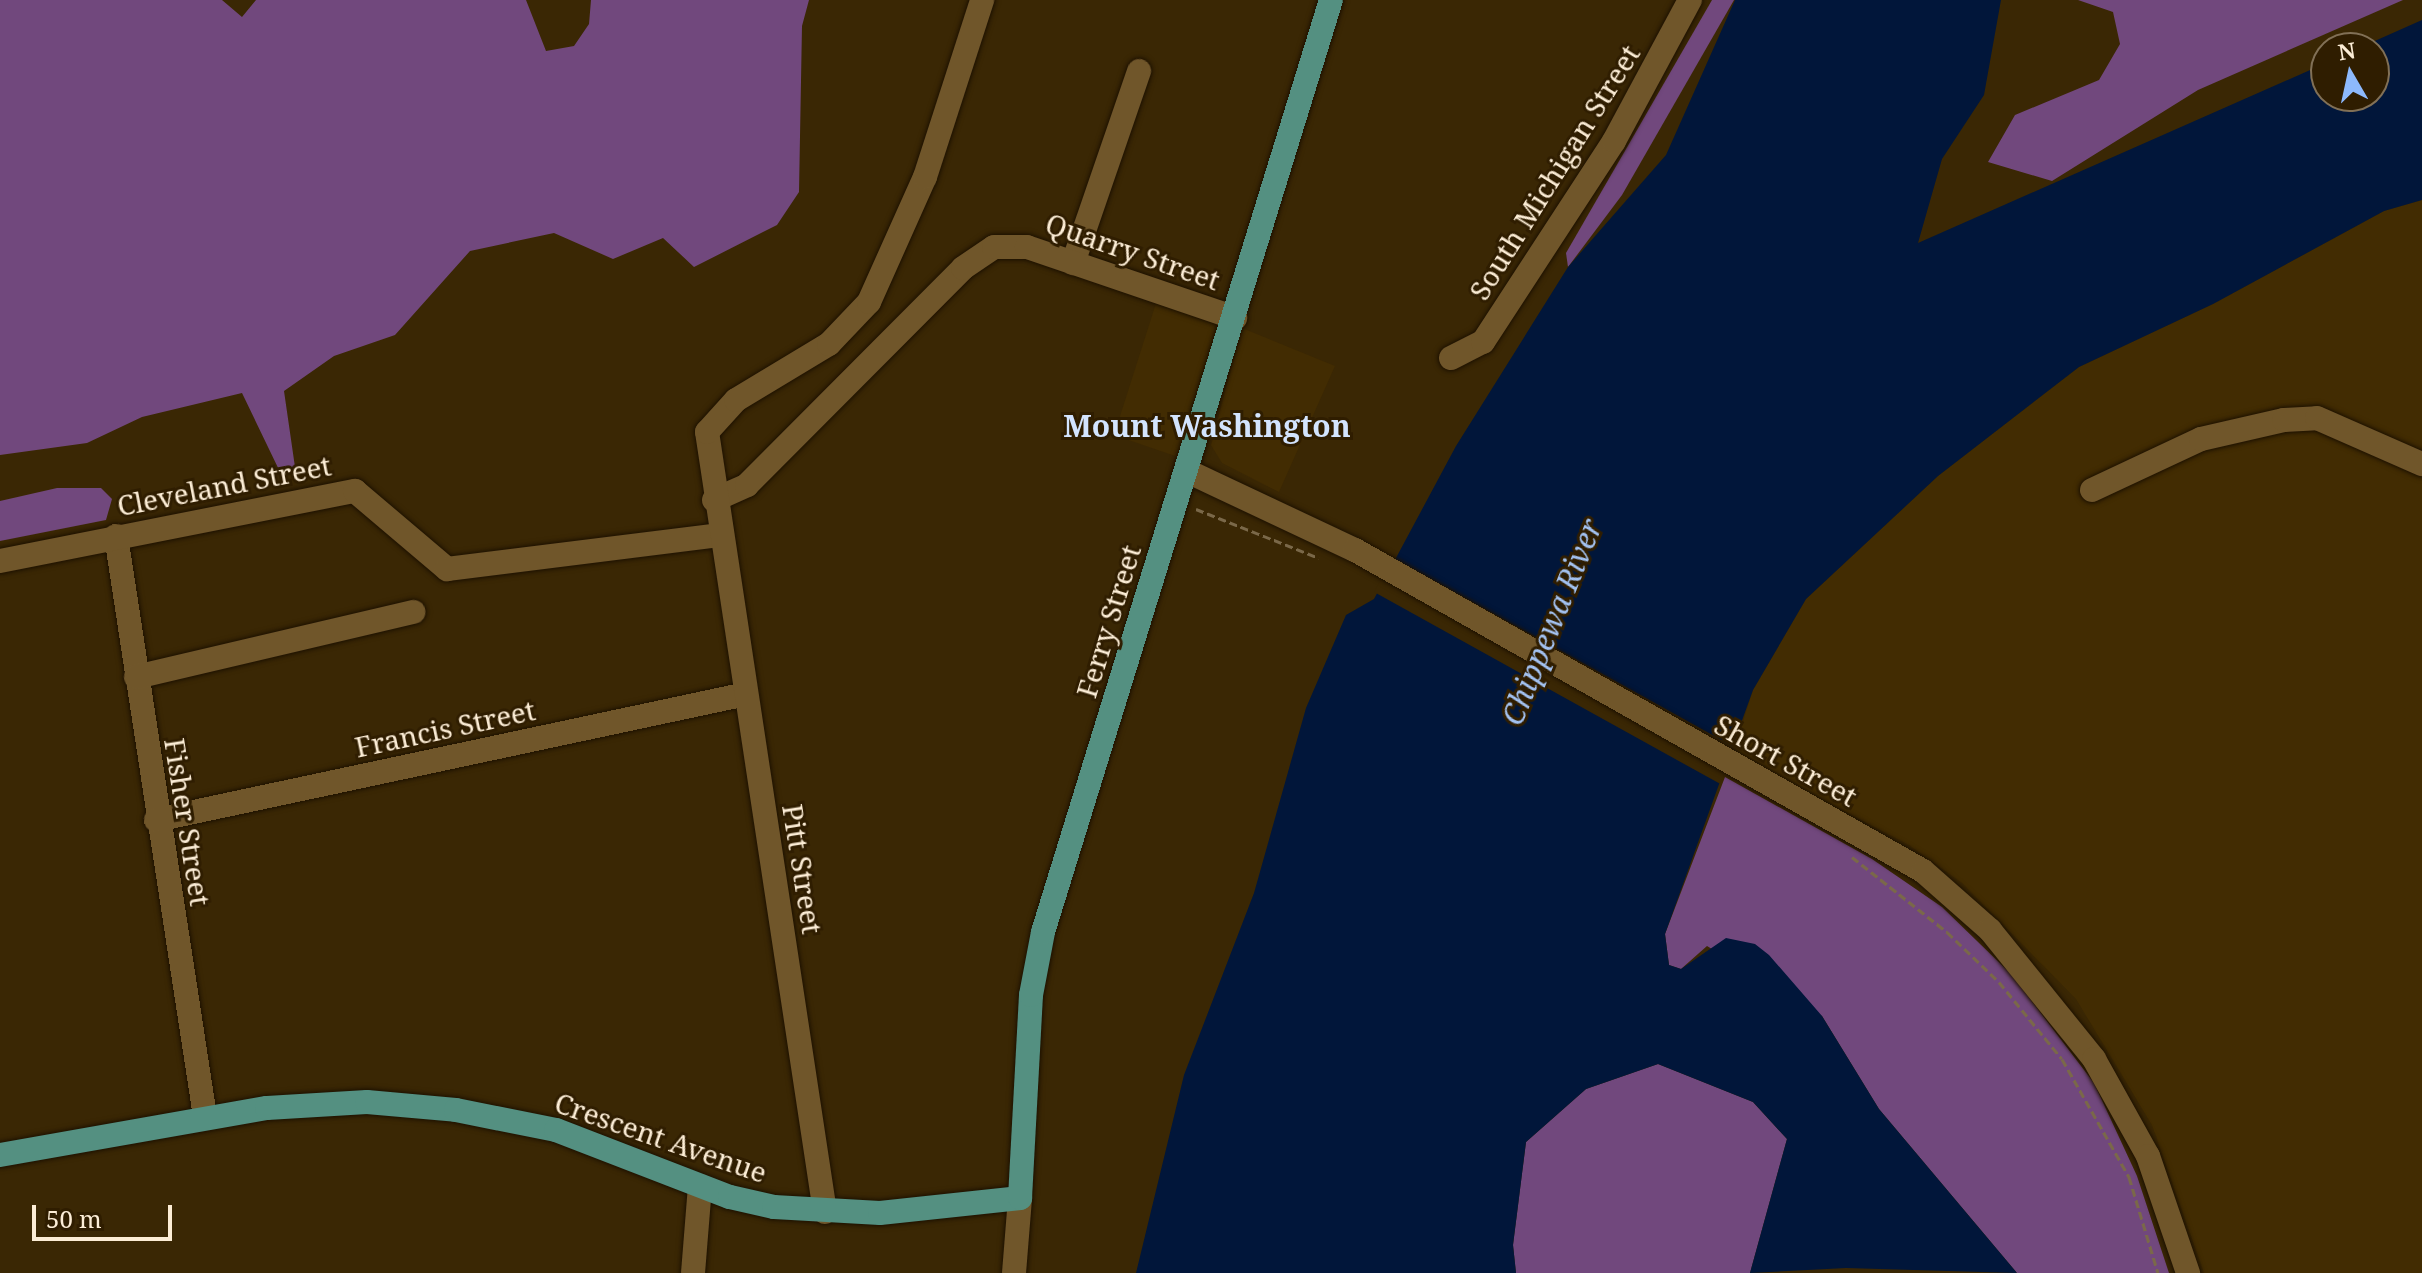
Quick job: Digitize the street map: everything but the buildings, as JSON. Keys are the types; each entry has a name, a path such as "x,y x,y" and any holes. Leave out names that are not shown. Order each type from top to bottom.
{"main road":[{"name":"Ferry Street","path":"1020,1198 1035,966 1331,0"},
{"name":"Crescent Avenue","path":"0,1155 205,1116 326,1103 456,1110 586,1139 700,1186 774,1207 880,1213 1020,1198"}],"street":[{"name":"Pitt Street","path":"825,1212 706,441 714,419 736,400 801,366 869,302 925,177 982,0"},
{"name":"South Michigan Street","path":"1451,358 1472,350 1491,329 1614,141 1690,0"},
{"path":"1073,263 1139,71"},
{"name":"Quarry Street","path":"714,500 747,485 963,268 994,247 1011,245 1073,263 1235,318"},
{"path":"2092,490 2201,439 2284,420 2317,418 2422,464"},
{"name":"Short Street","path":"1187,471 1355,550 1923,871 1990,930 2125,1106 2188,1273"},
{"name":"Cleveland Street","path":"0,561 355,491 447,569 719,535"},
{"name":"Fisher Street","path":"116,536 156,820 205,1116"},
{"path":"136,677 413,612"},
{"name":"Francis Street","path":"156,820 746,694"},
{"path":"693,1273 700,1186"},
{"name":"Ferry Street","path":"1014,1273 1020,1198"}],"path":[{"path":"1177,503 1332,563"},
{"path":"1845,853 1947,932 2038,1027 2129,1177 2158,1273"}],"shaded area":[{"path":"0,0 222,0 242,17 256,0 526,0 546,51 574,46 589,24 591,0 809,0 802,26 799,192 777,225 694,267 663,238 613,259 554,233 470,251 395,335 334,356 284,391 296,474 281,474 242,393 142,417 87,443 0,455"},
{"path":"1712,0 1734,0 1622,195 1568,267 1566,253"},
{"path":"2078,0 2403,0 2330,32 2310,32 2310,41 2198,90 2052,181 1988,162 2015,115 2099,80 2120,44 2113,12"},
{"path":"2422,200 2422,1273 2204,1273 2152,1125 2076,999 1962,883 1909,845 1733,753 1753,690 1806,599 1938,476 2079,367 2213,304 2384,211"},
{"path":"1158,297 1216,320 1218,327 1178,457 1114,435"},
{"path":"1242,328 1335,366 1279,492 1222,463 1211,445"},
{"path":"57,488 101,488 112,499 106,520 0,541 0,501"},
{"path":"1725,777 1872,859 1942,907 2011,974 2094,1083 2137,1176 2169,1273 2017,1273 1879,1109 1822,1016 1707,946 1681,969 1669,965 1665,934"},
{"path":"1658,1064 1753,1102 1787,1139 1750,1273 1516,1273 1513,1245 1526,1142 1586,1089"}],"water":[{"name":"Chippewa River","path":"1735,0 2001,0 1984,95 1942,159 1918,243 2310,70 2310,112 2390,112 2390,34 2422,20 2422,200 2384,211 2213,304 2079,367 1938,476 1806,599 1753,690 1665,934 1669,965 1681,969 1726,938 1755,944 1769,955 1822,1016 1879,1109 2017,1273 1846,1268 1750,1273 1787,1139 1753,1102 1658,1064 1586,1089 1526,1142 1513,1245 1516,1273 1136,1273 1184,1075 1254,893 1306,708 1346,615 1374,599 1456,446 1568,267 1666,155"}],"pier":[{"path":"1393,558 1738,749 1720,784 1374,592"}],"district":[{"name":"Mount Washington","path":"1207,426"}]}
